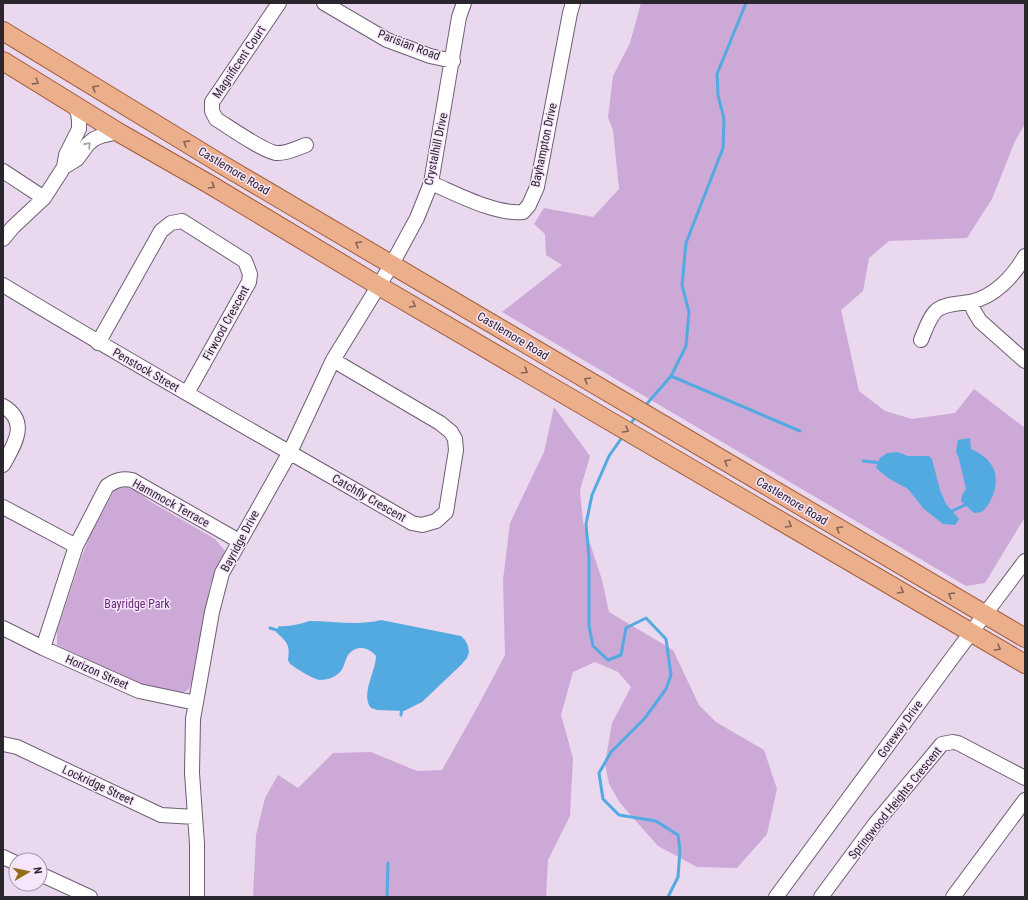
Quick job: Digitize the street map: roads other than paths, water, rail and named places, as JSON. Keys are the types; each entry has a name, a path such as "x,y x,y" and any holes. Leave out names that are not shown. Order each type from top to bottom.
{"main road":[{"name":"Castlemore Road","path":"3,31 221,164 1025,638"},
{"name":"Castlemore Road","path":"3,61 74,106 203,180 379,286 1025,664"}],"street":[{"name":"Magnificent Court","path":"279,3 212,102 212,111 216,119 266,150 276,153 286,152 306,145"},
{"name":"Parisian Road","path":"324,3 387,40 430,56 453,61"},
{"name":"Crystalhill Drive","path":"379,286 417,218 431,184 460,17 464,3"},
{"name":"Bayhampton Drive","path":"431,184 481,204 512,213 523,212 530,205 537,187 573,3"},
{"path":"3,239 13,227 44,198 64,167 66,155 79,129 80,121 74,106"},
{"path":"64,167 78,159 88,144 94,139 118,132"},
{"path":"3,171 44,198"},
{"name":"Firwood Crescent","path":"98,343 162,231 171,223 182,221 245,262 250,274 249,282 187,393"},
{"path":"921,340 936,311 946,305 971,302 989,296 1006,282 1025,256"},
{"name":"Penstock Street","path":"3,285 98,343 290,452"},
{"name":"Bayridge Drive","path":"197,897 197,844 192,773 193,719 212,612 222,573 290,452 333,360 370,298 379,286"},
{"path":"971,302 980,321 1025,361"},
{"name":"Catchfly Crescent","path":"290,452 412,523 422,525 436,521 446,512 456,450 455,439 451,432 440,423 333,360"},
{"path":"3,406 11,412 17,421 19,432 16,441 3,465"},
{"name":"Hammock Terrace","path":"43,648 76,546 107,486 115,480 132,480 239,541"},
{"path":"3,507 76,546"},
{"name":"Goreway Drive","path":"776,897 1025,561"},
{"name":"Horizon Street","path":"3,628 43,648 139,691 196,703"},
{"name":"Springwood Heights Crescent","path":"821,897 875,824 942,744 953,742 958,743 1025,778"},
{"name":"Lockridge Street","path":"3,744 17,748 161,815 195,817"},
{"path":"953,897 1025,800"},
{"path":"48,878 90,897"}],"water":[{"path":"970,438 971,449 990,463 994,470 996,480 994,492 987,507 983,511 975,513 961,501 962,495 966,489 956,451 958,440"},
{"path":"897,452 908,456 929,456 932,459 940,490 946,504 959,519 955,525 943,524 924,509 908,489 888,478 876,468 880,458 887,453"},
{"path":"381,620 461,636 468,646 469,652 467,658 422,702 404,711 377,710 371,708 368,703 367,696 376,656 370,650 362,648 355,649 348,655 343,668 338,674 328,679 320,680 305,674 290,664 288,660 289,651 287,644 276,632 279,626 294,625 309,621 364,623"}],"waterway":[{"path":"644,407 671,376 686,346 689,312 682,285 686,243 723,148 724,119 718,95 717,74 746,3"},
{"path":"671,376 800,431"},
{"path":"629,426 636,416"},
{"path":"623,436 609,456 592,495 586,524 589,558 589,626 593,646 608,660 621,655 626,628 646,618 666,639 671,675 666,689 645,718 611,752 599,773 603,799 619,815 656,821 678,835 680,850 678,877 668,897"},
{"path":"863,461 882,463"},
{"path":"948,511 952,511 967,504"},
{"path":"270,628 280,631"},
{"path":"401,715 402,707"},
{"path":"387,897 388,863"}],"park label":[{"name":"Bayridge Park","path":"137,604"}]}
